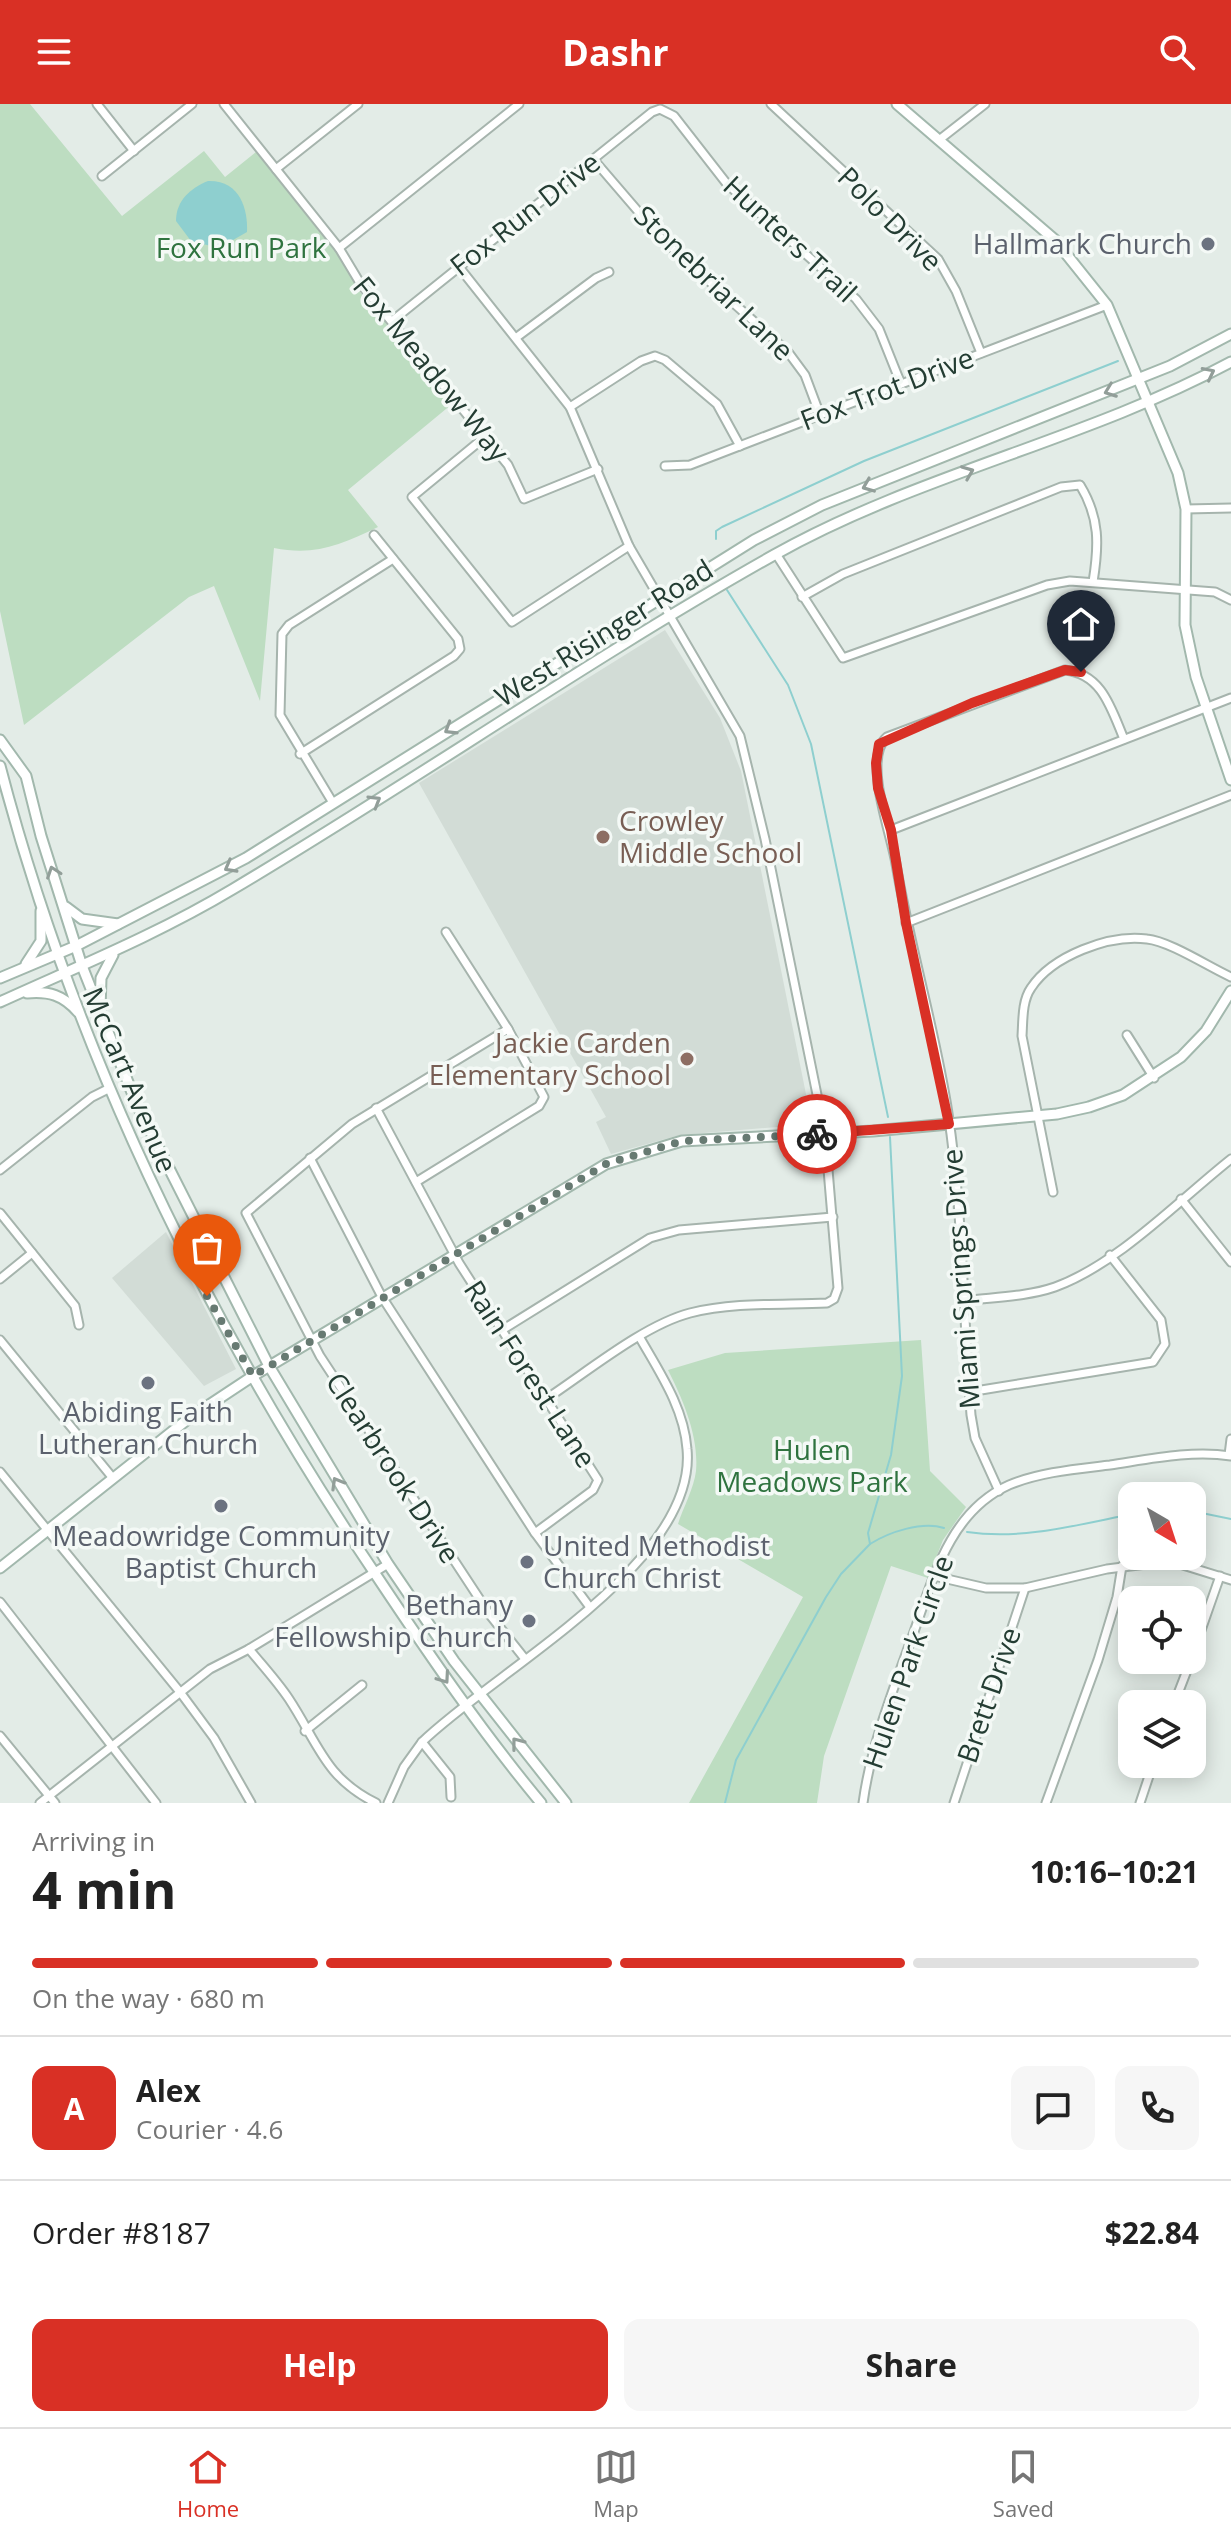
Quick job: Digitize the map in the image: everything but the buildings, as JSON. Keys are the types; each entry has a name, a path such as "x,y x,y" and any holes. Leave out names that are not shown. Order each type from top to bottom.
{"main road":[{"path":"897,104 1055,240 1107,305 1175,465 1186,509 1185,625 1193,667 1231,780"},
{"name":"West Risinger Road","path":"0,978 76,946 246,858 754,540 822,505 1140,379 1231,334"},
{"name":"West Risinger Road","path":"0,1002 114,953 231,890 776,554 880,507 1149,400 1231,362"},
{"name":"McCart Avenue","path":"0,740 26,776 41,836 100,1016 163,1161 269,1366 388,1564 480,1695 566,1803"},
{"name":"McCart Avenue","path":"0,766 58,953 108,1089 188,1259 306,1472 465,1706 541,1803"},
{"path":"333,803 343,820"},
{"path":"21,969 36,954 41,941 41,900"},
{"path":"64,904 85,920 121,924"},
{"path":"100,1016 101,978 114,953"},
{"path":"0,1568 172,1430 269,1366 588,1172 632,1154 682,1141 949,1124 1089,1107 1123,1095 1154,1078 1206,1031 1231,991"},
{"path":"16,995 48,993 68,1001 80,1014"}],"street":[{"path":"97,104 134,151"},
{"path":"102,176 192,104"},
{"name":"Fox Meadow Way","path":"224,104 339,248 360,283 486,436 508,465 524,499 598,469"},
{"path":"276,169 358,104"},
{"path":"339,248 509,107 519,104"},
{"name":"Polo Drive","path":"771,104 938,259 956,291 981,353"},
{"path":"939,140 985,104"},
{"name":"Fox Run Drive","path":"392,321 652,112 660,109"},
{"name":"Hunters Trail","path":"660,109 674,116 727,184 856,299 879,329 901,384"},
{"name":"Stonebriar Lane","path":"594,160 661,238 795,359 820,415"},
{"path":"459,267 570,407 629,546 740,736 825,1134 833,1217 838,1288 834,1299 827,1303 717,1308 689,1313 640,1338 546,1399"},
{"path":"517,337 609,272"},
{"name":"Fox Trot Drive","path":"665,466 690,465 1107,305"},
{"path":"570,407 641,361 655,356 665,360 717,404 740,446"},
{"path":"486,436 412,497 512,622 629,546"},
{"path":"802,597 843,574 1061,487 1080,485 1093,509 1098,528 1093,582"},
{"path":"1186,509 1231,508"},
{"path":"300,754 454,656 460,649 458,639 374,535"},
{"path":"776,554 838,654 849,659 1047,585 1093,582 1215,592 1231,600"},
{"path":"333,803 300,754 279,710 284,631 393,559"},
{"name":"Miami Springs Drive","path":"999,1491 975,1438 949,1124 906,923 891,830 878,788 876,763 879,744 972,703 1065,670 1081,672 1093,680 1103,693 1124,739"},
{"path":"891,830 1231,698"},
{"path":"906,923 1231,795"},
{"path":"416,1182 542,1101 542,1093 508,1029 446,932"},
{"path":"1053,1192 1022,1036 1023,1012 1029,990 1046,970 1103,944 1150,939 1231,977"},
{"name":"Clearbrook Drive","path":"508,1029 376,1108 310,1158 246,1213 311,1340 490,1615 525,1659"},
{"path":"1127,1035 1154,1078"},
{"path":"0,1170 92,1097 108,1089"},
{"name":"Rain Forest Lane","path":"376,1108 454,1254 598,1483 535,1533"},
{"path":"310,1158 382,1297 535,1533 589,1606"},
{"path":"962,1301 1052,1288 1110,1255 1231,1159"},
{"path":"1181,1199 1231,1262"},
{"path":"0,1213 75,1306 79,1325"},
{"path":"502,1330 650,1238 679,1230 833,1217"},
{"path":"0,1279 32,1253"},
{"path":"969,1392 1153,1362 1165,1344 1161,1320 1110,1255"},
{"path":"388,1803 404,1767 422,1742 589,1606 650,1552 669,1526 686,1478 688,1450 682,1420 640,1338"},
{"path":"0,1340 112,1477"},
{"path":"1230,1456 1231,1439"},
{"name":"Hulen Park Circle","path":"863,1803 878,1736 934,1576 960,1525 999,1491 1043,1475 1185,1454 1230,1456"},
{"path":"0,1472 180,1692 214,1738 251,1803"},
{"path":"40,1803 52,1799 113,1745 210,1669 249,1649 388,1564"},
{"path":"934,1576 986,1588 1025,1588 1118,1567"},
{"path":"1046,1803 1098,1660 1117,1597 1121,1570"},
{"path":"1200,1570 1231,1580"},
{"path":"1206,1616 1220,1576"},
{"name":"Brett Drive","path":"954,1803 1025,1588"},
{"path":"0,1602 156,1803"},
{"path":"249,1649 291,1702 305,1731 339,1778 376,1803"},
{"path":"305,1731 362,1685"},
{"path":"0,1736 52,1799"},
{"path":"422,1742 450,1777 451,1797"},
{"path":"1140,1803 1148,1778"}],"shaded area":[{"name":"Crowley Middle School","path":"665,630 720,718 741,771 812,1124 680,1135 611,1154 596,1122 606,1117 419,783"},
{"path":"166,1232 236,1369 204,1386 112,1278"}],"green space":[{"name":"Fox Run Park","path":"0,104 30,104 122,216 204,151 225,177 256,152 338,255 360,292 452,404 348,490 378,527 315,550 274,548 260,701 214,586 189,597 24,725 0,611"},
{"name":"Hulen Meadows Park","path":"921,1340 930,1471 966,1507 943,1540 928,1578 891,1566 824,1756 817,1803 689,1803 803,1597 678,1524 693,1484 696,1458 689,1419 668,1370 725,1353"}],"water":[{"path":"208,181 228,185 235,191 246,214 247,232 219,248 191,241 176,221 179,207 186,196"}],"waterway":[{"path":"716,539 716,531 722,527 864,461 1118,361"},
{"path":"727,590 788,685 811,744 888,1117"},
{"path":"725,1803 736,1760 826,1597 841,1574 870,1544 868,1533 891,1455 902,1376 890,1137"},
{"path":"1206,1514 1231,1519"},
{"path":"967,1532 1029,1533 1118,1517"},
{"path":"870,1544 906,1529 926,1526 944,1528"}],"way so far":[{"path":"207,1296 253,1376 588,1172 606,1164 682,1141 817,1134"}],"place":[{"name":"Hallmark Church","path":"1208,244"},
{"name":"Crowley Middle School","path":"603,837"},
{"name":"Jackie Carden Elementary School","path":"687,1059"},
{"name":"Abiding Faith Lutheran Church","path":"148,1383"},
{"name":"Meadowridge Community Baptist Church","path":"221,1506"},
{"name":"United Methodist Church Christ","path":"527,1562"},
{"name":"Bethany Fellowship Church","path":"529,1621"}],"route":[{"path":"817,1134 949,1124 906,923 891,830 878,788 876,753 879,744 887,737 972,703 1065,670 1081,672"}]}
